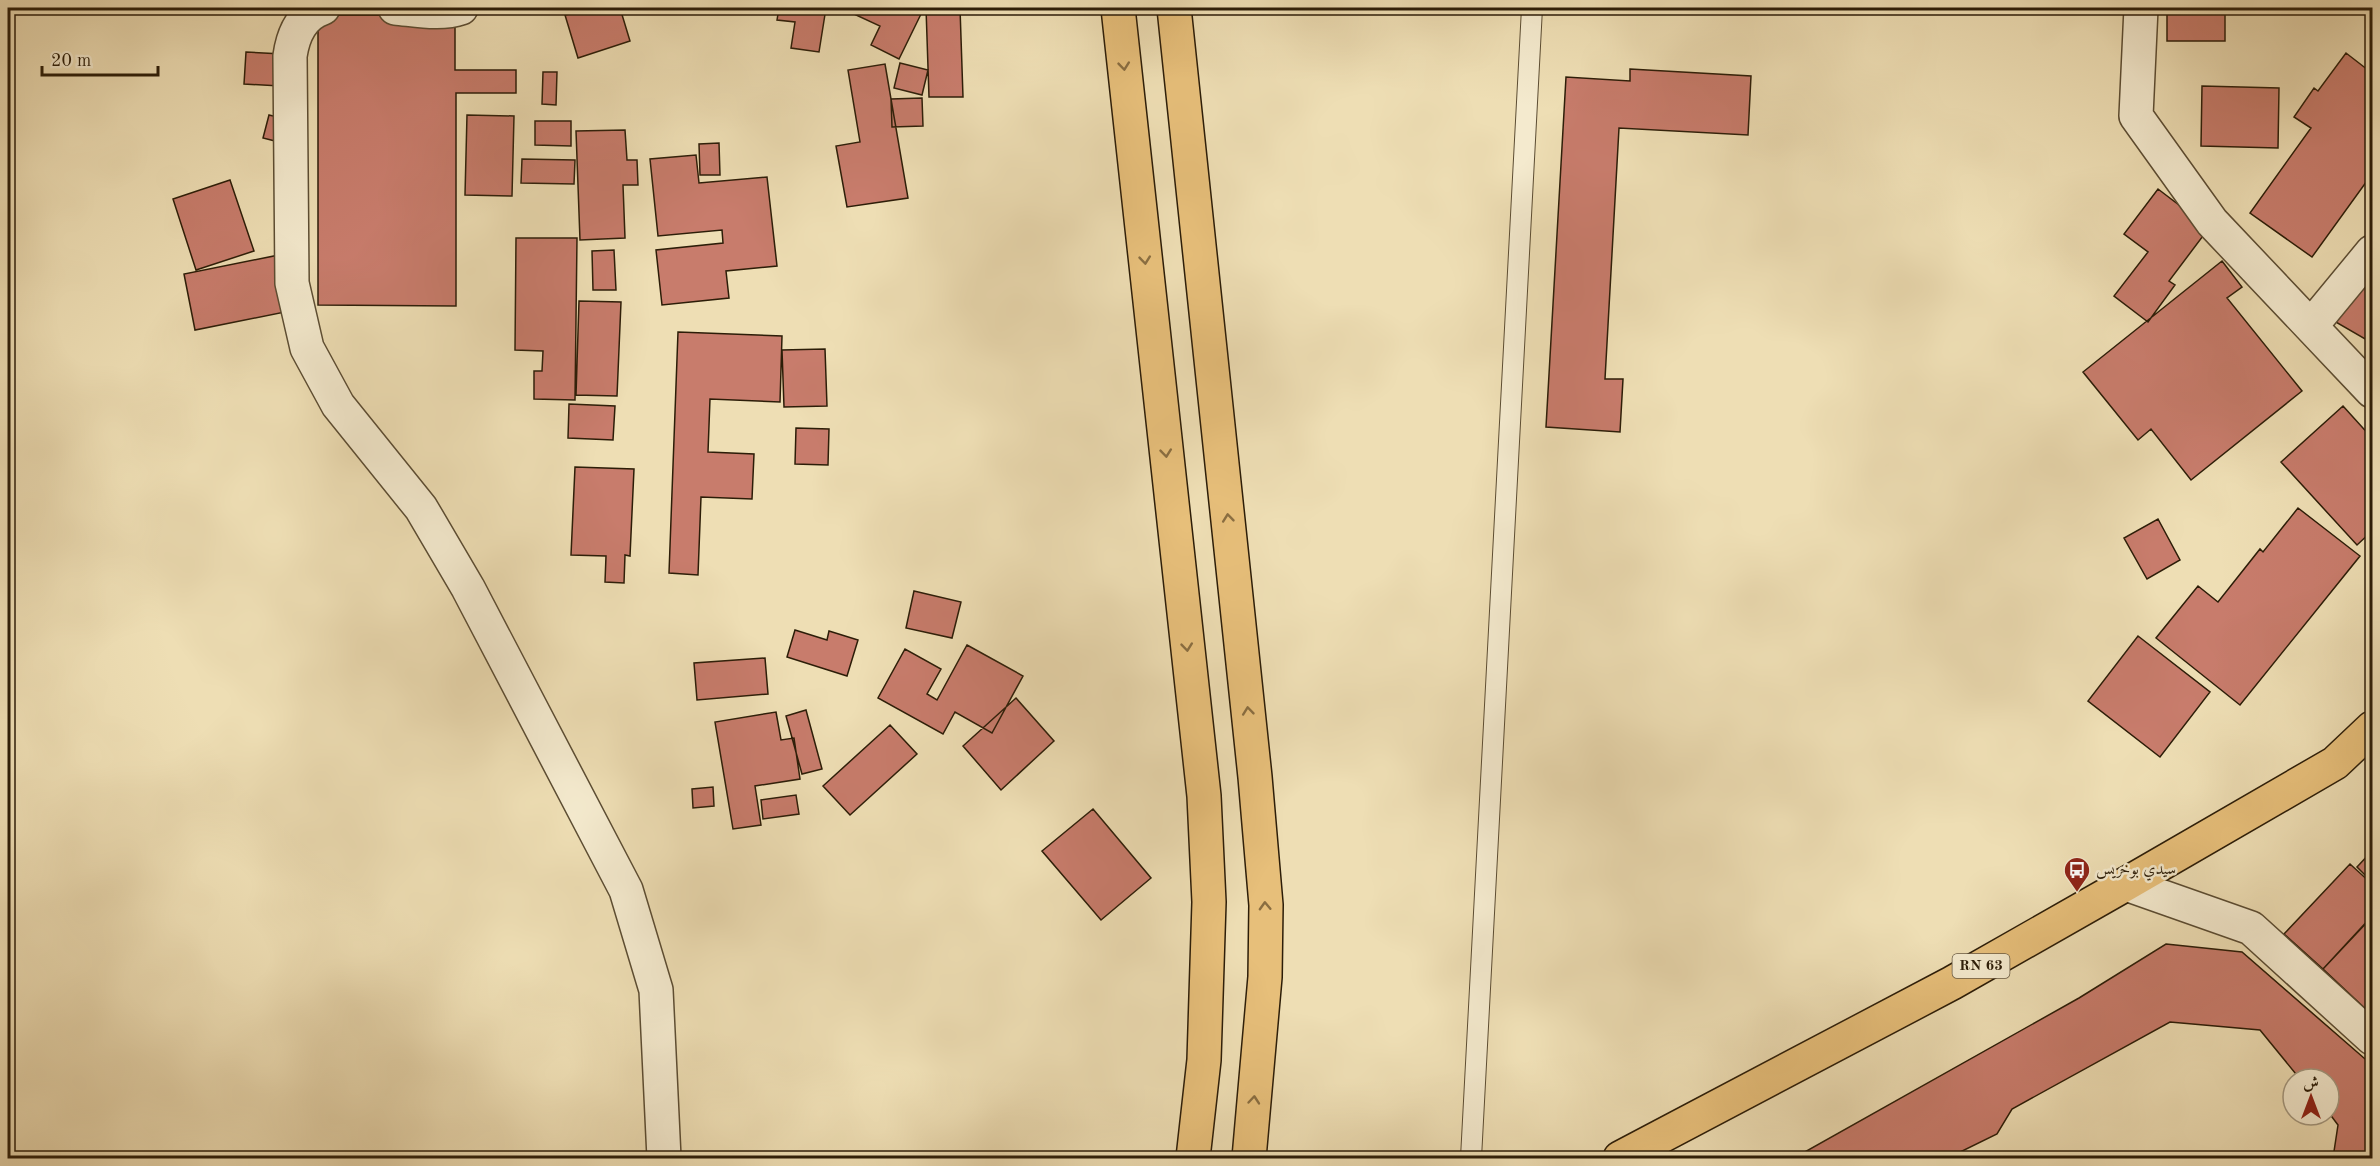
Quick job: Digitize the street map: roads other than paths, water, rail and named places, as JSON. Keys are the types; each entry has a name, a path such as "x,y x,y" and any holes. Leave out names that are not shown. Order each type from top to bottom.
{"main road":[{"path":"1118,8 1204,796 1209,913 1204,1060 1193,1158"},
{"path":"1174,8 1253,754 1266,905 1265,977 1249,1158"},
{"name":"RN 63","path":"1620,1158 1952,982 2126,884 2335,763 2373,728"}],"street":[{"path":"323,8 316,10 302,22 293,38 290,56 292,283 307,348 338,405 421,508 468,588 626,890 656,990 664,1158"},
{"path":"395,8 426,11 461,8"},
{"path":"2141,8 2136,116 2212,222 2373,391"},
{"path":"2312,326 2373,252"},
{"path":"2126,884 2251,928 2373,1038"}],"lane":[{"path":"1470,1158 1532,8"}],"place":[{"name":"سيدي بوخريس","path":"2077,893"}]}
